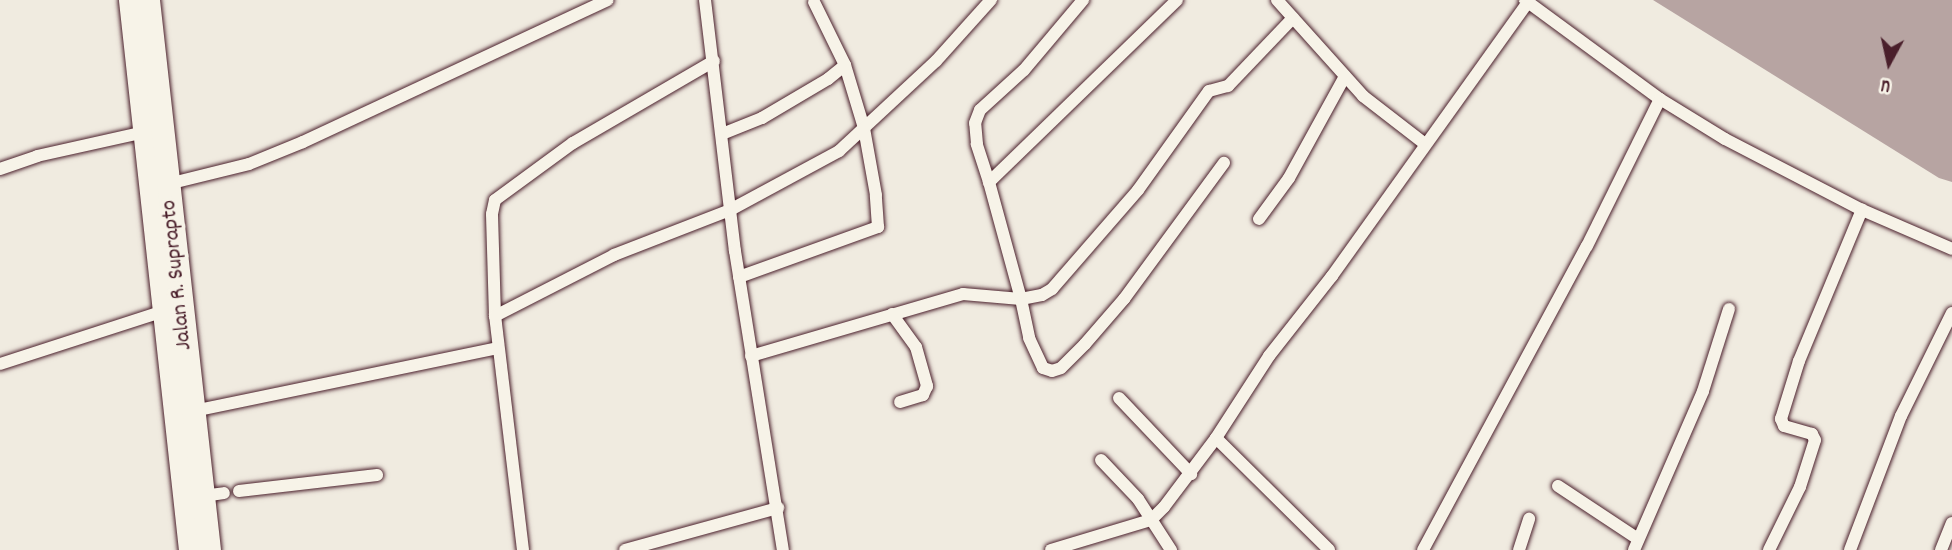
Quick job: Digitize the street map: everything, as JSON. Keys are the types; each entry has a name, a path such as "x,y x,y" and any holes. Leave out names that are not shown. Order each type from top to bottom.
{"highway":[{"name":"Jalan R. Suprapto","path":"130,0 164,311 189,452 214,495 209,550"},
{"name":"Jalan R. Suprapto","path":"148,0 194,411 189,452 190,550"}],"street":[{"path":"168,184 249,164 303,142 607,0"},
{"path":"705,0 739,277 783,550"},
{"path":"495,316 626,250 730,209 839,151 959,39 991,0"},
{"path":"1083,0 1024,70 980,110 975,123 977,145 1035,355 1047,370 1061,368 1124,299 1224,163"},
{"path":"989,182 1177,0"},
{"path":"1277,0 1363,96 1425,144"},
{"path":"1051,550 1151,520 1191,474 1254,376 1332,276 1527,1 1660,99 1725,139 1862,210 1952,250"},
{"path":"739,277 875,230 879,219 864,128 845,65 814,2"},
{"path":"751,356 963,294 1021,299 1042,295 1069,273 1138,190 1209,90 1228,86 1293,18"},
{"path":"523,550 495,316 492,214 495,200 573,143 714,61"},
{"path":"722,134 762,118 828,79 845,65"},
{"path":"1259,219 1289,178 1345,76"},
{"path":"1423,550 1575,269 1660,99"},
{"path":"0,169 37,156 145,132"},
{"path":"1769,550 1800,487 1815,440 1812,434 1784,426 1781,419 1799,360 1862,210"},
{"path":"1558,486 1636,544 1703,391 1729,309"},
{"path":"0,364 164,311"},
{"path":"1850,550 1901,416 1952,313"},
{"path":"892,314 916,347 927,386 923,395 900,402"},
{"path":"194,411 498,348"},
{"path":"1119,398 1191,474"},
{"path":"1216,438 1329,550"},
{"path":"1101,460 1138,499 1171,550"},
{"path":"239,491 377,475"},
{"path":"625,550 778,508"},
{"path":"1519,550 1529,519"},
{"path":"1941,550 1952,523"}],"shaded area":[{"path":"1653,0 1952,0 1952,182 1939,178"}]}
